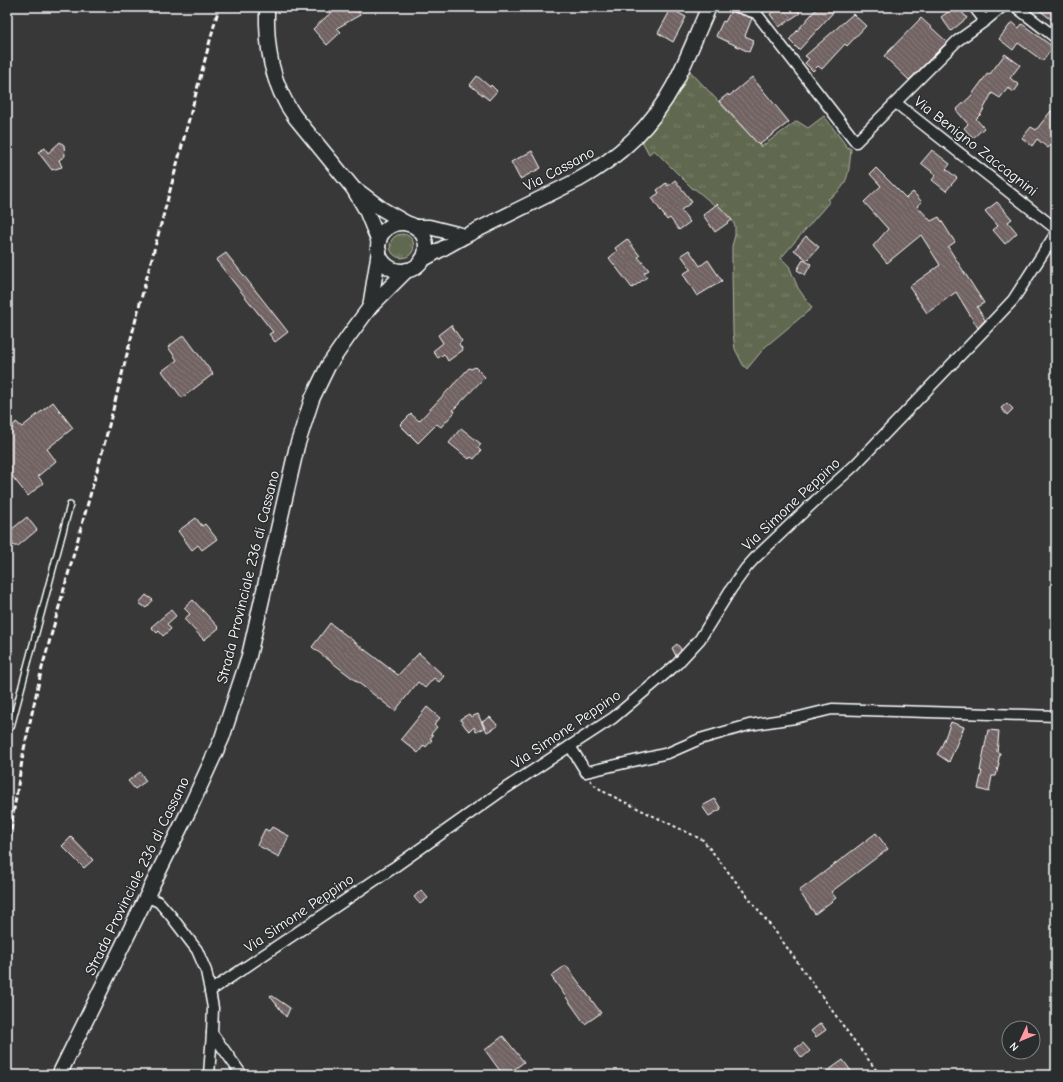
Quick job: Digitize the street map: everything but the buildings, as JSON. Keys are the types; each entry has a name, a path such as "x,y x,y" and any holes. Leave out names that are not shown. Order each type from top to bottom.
{"main road":[{"path":"267,7 270,60 279,91 286,104 353,188 366,210 382,258 386,264 392,268 400,270 413,268 422,260 425,254 425,239 421,232 412,225 382,209 353,188"},
{"name":"Via Cassano","path":"422,260 465,236 578,180 600,167 621,151 645,128 663,104 680,73 709,7"},
{"path":"370,307 379,246 382,235 386,229 400,223 429,227 465,236"},
{"name":"Strada Provinciale 236 di Cassano","path":"59,1075 222,738 249,656 300,434 319,382 334,357 370,307 407,270"}],"street":[{"path":"738,7 756,13 856,142 957,41 1002,7"},
{"path":"974,7 985,21"},
{"path":"1016,7 1056,38"},
{"name":"Via Benigno Zaccagnini","path":"896,103 1056,228"},
{"name":"Via Simone Peppino","path":"210,991 393,868 506,788 613,718 677,664 700,639 731,589 755,558 855,465 1013,300 1056,233"},
{"path":"570,746 586,772 661,755 700,740 749,725 795,718 832,709 1056,716"},
{"path":"146,896 158,902 171,916 197,950 204,966 213,1008 209,1075"},
{"path":"212,1033 242,1075"}],"lane":[{"path":"7,728 11,727 70,505"}],"path":[{"path":"586,772 594,785 697,836 708,845 778,935 880,1075"}],"green space":[{"path":"689,70 761,147 797,121 808,128 824,116 847,147 851,149 850,165 844,184 835,195 828,199 830,201 781,258 789,266 798,288 812,308 765,347 747,369 743,365 735,349 733,333 732,246 735,235 735,226 732,220 695,189 693,189 654,150 649,154 643,143 644,135"},
{"path":"402,234 411,237 414,246 411,255 402,258 393,255 390,246 393,237"}],"railway":[{"path":"7,866 13,815 24,749 42,668 103,449 141,299 219,7"},
{"path":"7,1052 9,1075"}]}
